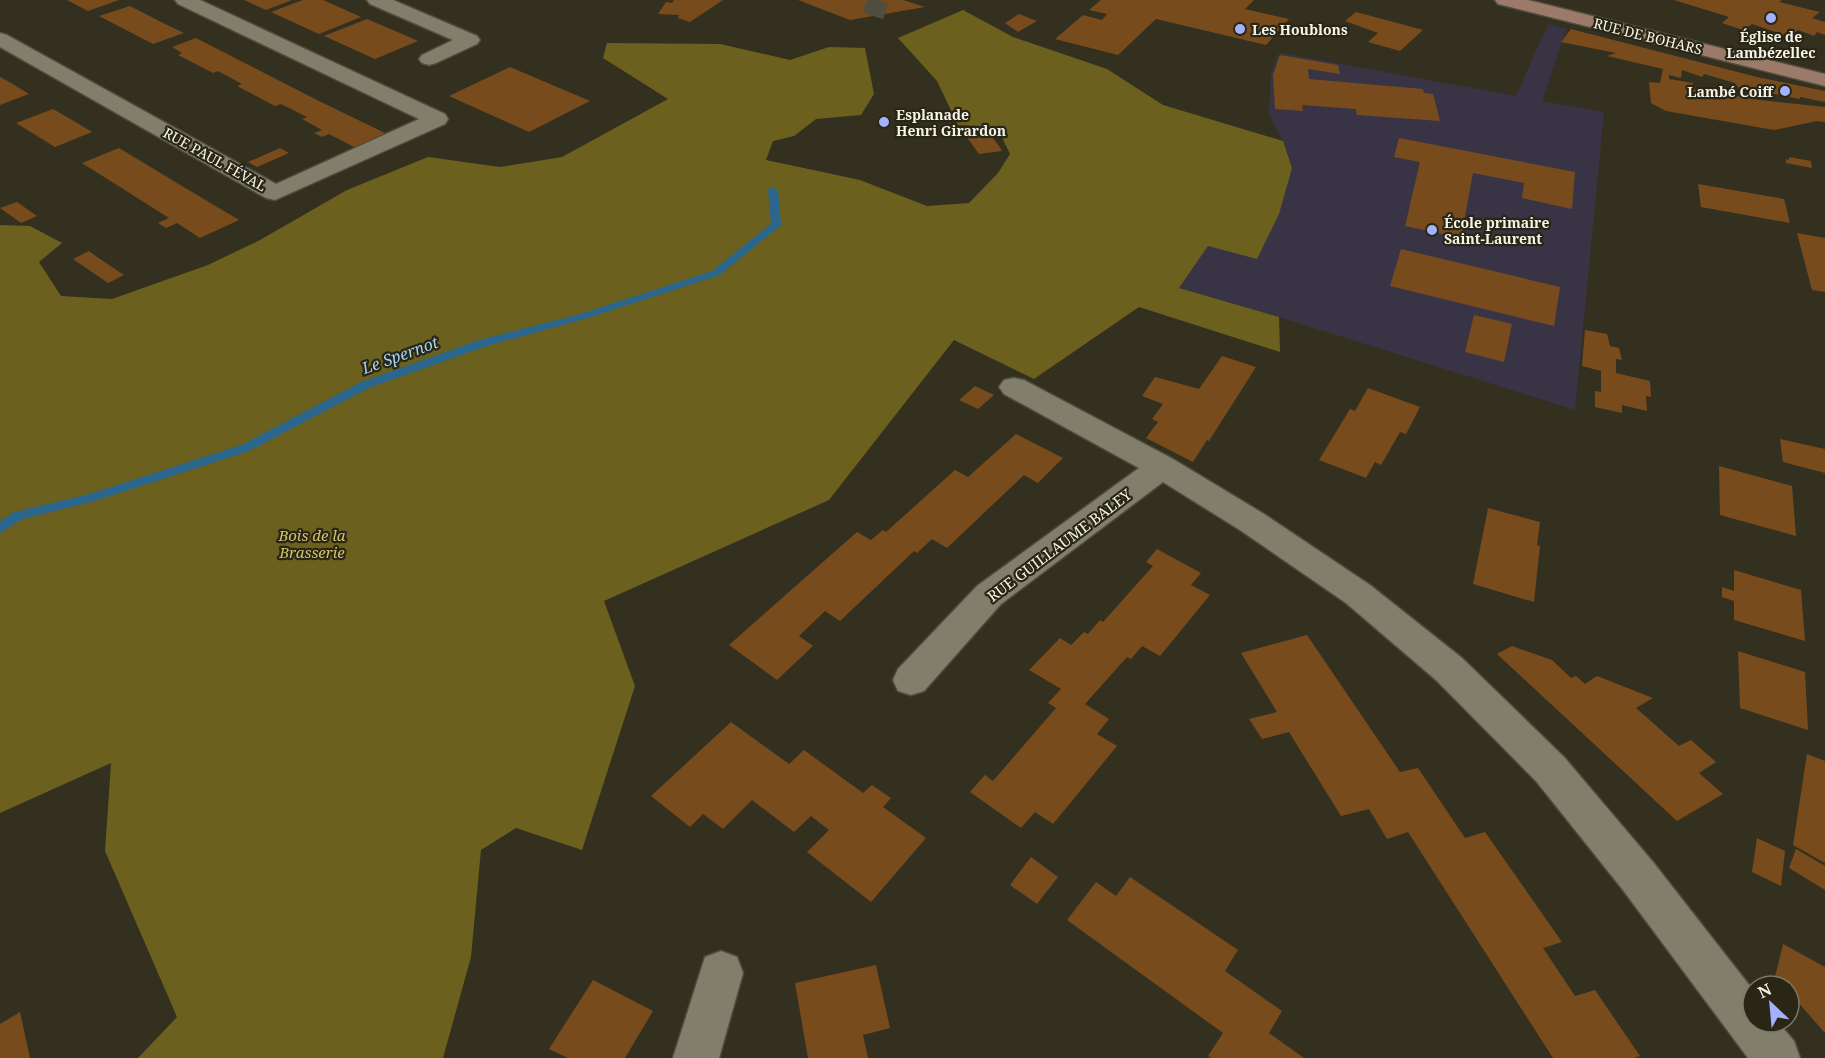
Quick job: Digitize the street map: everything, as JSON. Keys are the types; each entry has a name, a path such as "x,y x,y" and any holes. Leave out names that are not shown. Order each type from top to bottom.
{"main road":[{"name":"RUE DE BOHARS","path":"1505,0 1825,80"}],"street":[{"name":"RUE PAUL FÉVAL","path":"0,39 275,193 436,119 185,0"},
{"path":"377,0 470,40 429,59"},
{"path":"1014,387 1162,467 1252,522 1358,594 1449,669 1550,769 1638,876 1777,1058"},
{"name":"RUE GUILLAUME BALEY","path":"911,680 989,595 1162,467"},
{"path":"696,1058 721,974"}],"shaded area":[{"name":"École primaire Saint-Laurent","path":"1548,24 1566,29 1542,101 1604,112 1575,410 1179,288 1208,246 1292,168 1283,141 1269,113 1271,74 1277,56 1281,53 1516,96"}],"green space":[{"name":"Bois de la Brasserie","path":"963,10 1013,37 1107,69 1163,105 1283,141 1292,168 1279,214 1257,259 1208,246 1179,288 1279,317 1280,352 1139,307 1034,379 954,340 829,500 604,601 635,686 582,850 516,828 481,850 471,957 443,1058 138,1058 177,1017 105,851 111,763 0,813 0,225 30,226 62,243 39,262 61,296 112,299 208,265 260,240 347,190 428,157 500,167 562,157 668,99 603,58 607,43 720,44 790,60 829,47 865,48 874,94 861,115 816,119 794,136 773,141 766,160 860,180 927,206 969,203 998,173 1010,154 997,127 958,125 937,81 898,38"}],"building":[{"path":"67,0 119,0 88,11"},
{"path":"244,0 292,0 266,10"},
{"path":"303,0 323,0 361,17 319,34 271,12"},
{"path":"674,0 723,0 690,22 678,18 679,15 658,14 666,2 672,3"},
{"path":"798,0 903,0 925,7 850,20"},
{"name":"Les Houblons","path":"1101,0 1254,0 1245,9 1289,19 1266,45 1156,19 1118,55 1055,39 1083,15 1102,20 1107,14 1089,10"},
{"name":"Église de Lambézellec","path":"1674,0 1782,0 1779,2 1820,12 1812,18 1825,22 1825,35 1817,32 1814,36 1798,30 1792,35 1793,37 1790,37 1752,24 1747,28 1748,30 1743,30 1722,23 1729,17"},
{"path":"130,6 184,33 153,44 99,16"},
{"path":"1356,12 1423,30 1400,51 1368,42 1378,33 1345,21"},
{"path":"1019,14 1037,21 1018,32 1005,23"},
{"path":"367,19 418,41 375,59 324,36"},
{"path":"1571,29 1757,77 1825,91 1825,102 1734,86 1735,83 1704,74 1702,77 1682,70 1681,78 1669,75 1669,79 1693,83 1693,89 1760,100 1825,107 1825,122 1817,121 1774,130 1666,111 1651,103 1649,82 1660,83 1663,69 1607,56 1616,53 1561,42"},
{"path":"196,38 387,134 356,148 329,134 322,137 314,133 322,130 302,119 307,117 281,104 275,106 237,86 242,84 218,71 213,73 178,55 182,53 172,47"},
{"path":"1280,55 1338,65 1340,74 1308,69 1309,79 1423,89 1424,93 1433,94 1440,121 1357,115 1356,109 1302,105 1303,111 1275,109 1273,75"},
{"path":"510,67 590,101 529,132 449,96"},
{"path":"0,77 11,83 29,94 0,105"},
{"path":"53,109 92,132 55,147 16,123"},
{"path":"986,129 1002,151 979,154 964,133"},
{"path":"1399,138 1575,172 1572,209 1522,198 1524,183 1473,173 1461,238 1405,226 1420,162 1394,157"},
{"path":"119,148 239,220 200,238 177,223 166,228 158,223 169,218 82,163"},
{"path":"280,148 289,153 257,167 248,162"},
{"path":"1789,157 1811,161 1812,168 1786,163"},
{"path":"1698,184 1784,199 1790,223 1701,207"},
{"path":"17,202 37,216 21,223 0,208"},
{"path":"1797,233 1825,238 1825,292 1812,290"},
{"path":"1401,249 1560,287 1554,326 1390,286"},
{"path":"89,251 124,275 108,283 73,259"},
{"path":"1474,315 1512,324 1504,362 1465,352"},
{"path":"1585,330 1607,334 1610,346 1619,348 1622,360 1616,359 1616,373 1650,381 1651,397 1646,396 1647,411 1622,405 1622,413 1595,407 1595,391 1601,392 1601,371 1582,366"},
{"path":"1222,356 1256,367 1193,462 1146,438 1158,422 1152,419 1163,404 1142,396 1155,377 1199,389"},
{"path":"975,386 994,395 978,409 959,400"},
{"path":"1368,388 1420,407 1406,434 1400,432 1381,465 1375,462 1366,478 1319,460 1350,409 1355,411"},
{"path":"1016,434 1063,458 1038,483 1024,475 947,548 932,539 917,553 914,551 840,621 825,611 799,636 813,646 777,680 729,645 857,532 871,540 883,530 886,532 955,470 968,477"},
{"path":"1780,439 1825,449 1825,473 1783,462"},
{"path":"1719,466 1792,486 1796,536 1720,515"},
{"path":"1488,508 1540,522 1534,602 1473,584"},
{"path":"1157,549 1201,573 1191,585 1210,595 1160,656 1142,646 1131,659 1127,657 1085,704 1109,719 1097,734 1117,746 1053,824 1035,812 1021,828 970,792 985,775 993,781 1056,708 1048,703 1061,689 1029,670 1060,638 1071,645 1084,632 1088,634 1100,620 1103,622 1153,566 1146,562"},
{"path":"1734,570 1801,590 1805,641 1734,620 1734,601 1722,597 1722,587 1734,591"},
{"path":"1307,635 1400,772 1418,768 1465,838 1485,832 1562,942 1543,948 1575,996 1595,990 1640,1056 1634,1058 1553,1058 1408,832 1387,839 1369,809 1341,816 1289,732 1262,739 1249,719 1277,712 1241,653"},
{"path":"1512,646 1552,660 1571,678 1576,676 1585,684 1597,676 1653,698 1636,708 1679,746 1691,740 1716,762 1699,773 1723,794 1677,821 1497,654"},
{"path":"1738,651 1805,672 1808,730 1740,708"},
{"path":"731,722 789,764 804,750 863,793 872,785 891,798 883,807 926,838 871,902 807,852 829,830 811,816 794,832 752,800 723,829 703,814 690,827 651,796"},
{"path":"1807,754 1825,761 1825,863 1793,845"},
{"path":"1757,838 1785,851 1781,886 1752,872"},
{"path":"1796,849 1825,866 1825,890 1789,868"},
{"path":"1031,857 1058,877 1037,904 1010,885"},
{"path":"1130,877 1238,950 1225,971 1282,1011 1269,1033 1304,1058 1211,1058 1208,1056 1223,1033 1067,920 1096,882 1116,896"},
{"path":"1783,944 1825,967 1825,1033 1801,1006 1801,974 1776,974"},
{"path":"876,965 890,1028 863,1035 868,1058 808,1058 795,983"},
{"path":"593,980 653,1011 625,1058 568,1058 549,1049"},
{"path":"20,1012 30,1058 0,1058 0,1024"}],"waterway":[{"name":"Le Spernot","path":"0,528 19,515 90,498 245,448 365,385 483,343 584,316 716,273 776,225 773,190"}],"tunnel":[{"path":"873,16 878,0"}],"place":[{"name":"Église de Lambézellec","path":"1771,18"},
{"name":"Les Houblons","path":"1240,29"},
{"name":"Lambé Coiff","path":"1785,91"},
{"name":"Esplanade Henri Girardon","path":"884,122"},
{"name":"École primaire Saint-Laurent","path":"1432,230"}]}
